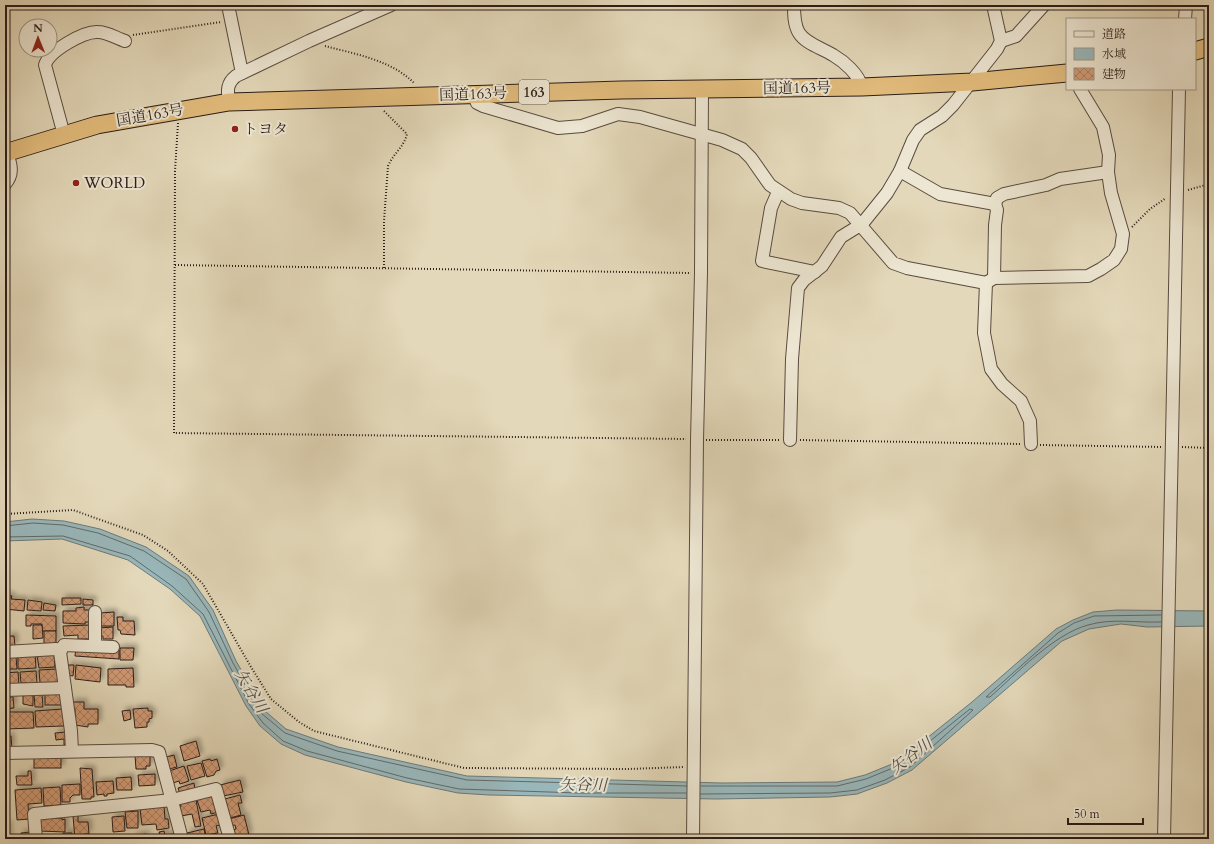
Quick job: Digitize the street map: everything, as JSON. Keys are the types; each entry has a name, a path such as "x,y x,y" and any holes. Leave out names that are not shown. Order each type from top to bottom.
{"highway":[{"path":"1196,51 1209,47"},
{"name":"国道163号","path":"6,153 97,125 228,102 473,94 862,87 972,82 1066,73"}],"street":[{"path":"228,5 230,21 242,73"},
{"path":"228,102 228,87 231,80 242,73 308,41 391,5"},
{"path":"794,5 794,18 798,32 813,45 833,55 860,79 862,87"},
{"path":"993,5 1001,41"},
{"path":"790,440 792,359 798,288 804,280 822,266 841,237 862,224 887,193 900,171 913,140 920,130 942,116 972,82 1001,41 1016,36 1044,5"},
{"path":"1185,18 1186,5"},
{"path":"64,135 45,65 46,60 80,36 92,32 107,34 125,41"},
{"path":"693,839 695,769 697,440 701,273 702,89"},
{"path":"473,94 477,103 484,106 558,128 582,126 618,114 640,117 702,134 742,149 751,158 763,177 778,192 802,204 839,208 850,212 862,224 873,240 893,262 907,268 990,281 1088,276 1114,260 1121,249 1123,234 1111,193 1108,172 1109,155 1103,127 1081,90"},
{"path":"1164,839 1179,90"},
{"path":"5,184 12,175 11,164 6,153"},
{"path":"900,171 940,194 995,204"},
{"path":"1031,444 1030,421 1021,401 1002,384 991,369 984,333 997,210 995,204 997,198 1004,194 1046,185 1060,179 1108,172"},
{"path":"778,192 771,208 762,261 815,272"},
{"path":"95,612 95,645"},
{"path":"72,751 71,731 60,652 64,645 95,645 113,647"},
{"path":"5,652 56,649 60,652"},
{"path":"5,690 65,688"},
{"path":"5,753 152,750 159,752 182,839"},
{"path":"36,839 34,814 172,800 216,789 230,839"}],"path":[{"path":"125,41 128,36 230,21"},
{"path":"308,41 371,58 385,64 408,77 415,84 417,96"},
{"path":"378,97 378,104 381,109 407,134 406,139 397,154 391,159 388,166 384,221 384,268"},
{"path":"178,110 174,433 790,440 1209,448"},
{"path":"1123,234 1162,199 1209,184"},
{"path":"175,265 701,273"},
{"path":"5,514 74,510 143,535 168,550 203,584 250,667 271,699 299,722 314,731 464,768 695,769"}],"water":[{"name":"矢谷川","path":"32,519 64,521 100,529 146,547 189,576 213,610 236,661 265,711 286,729 338,747 467,776 722,783 837,782 865,775 897,762 972,702 1056,629 1073,620 1093,612 1117,610 1209,611 1209,626 1147,627 1121,624 1089,629 1062,641 912,770 887,783 857,794 830,797 717,799 489,795 458,793 406,782 305,755 281,744 260,726 246,706 200,616 170,589 128,560 62,539 5,541 5,522"}],"building":[{"path":"5,595 12,596 11,599 25,600 24,611 5,609"},
{"path":"62,598 81,598 81,604 62,605"},
{"path":"83,599 93,600 93,605 83,605"},
{"path":"28,600 42,602 41,611 27,610"},
{"path":"44,603 56,605 55,611 43,610"},
{"path":"84,607 84,610 90,610 90,622 85,622 85,624 63,623 63,611 76,611 76,608"},
{"path":"114,612 114,626 98,626 100,613"},
{"path":"26,615 56,616 56,631 42,631 42,624 31,624 31,626 26,626"},
{"path":"117,617 123,617 123,621 134,621 135,635 121,634 120,630 118,630"},
{"path":"33,625 42,625 43,638 33,639"},
{"path":"91,625 91,639 78,639 78,635 64,636 63,626"},
{"path":"113,627 113,639 103,639 103,636 99,636 98,628"},
{"path":"44,631 56,631 56,644 44,644"},
{"path":"7,636 14,636 15,646 8,647"},
{"path":"76,647 119,650 119,659 75,656"},
{"path":"120,648 134,648 133,660 120,660"},
{"path":"35,654 36,668 18,669 18,655"},
{"path":"54,654 55,667 39,668 37,655"},
{"path":"16,657 17,669 5,669 5,658"},
{"path":"68,665 74,665 73,676 67,675"},
{"path":"76,665 101,668 100,682 75,679"},
{"path":"133,668 134,687 126,687 126,685 108,685 108,669"},
{"path":"57,669 58,683 40,683 39,670"},
{"path":"36,671 37,683 27,685 27,683 21,683 20,672"},
{"path":"18,672 19,685 5,686 5,673"},
{"path":"33,693 33,706 23,704 23,694"},
{"path":"34,694 42,694 43,707 35,707"},
{"path":"45,694 62,694 62,705 45,705"},
{"path":"5,697 13,697 14,708 5,709"},
{"path":"71,702 84,702 84,709 98,709 98,724 88,724 88,727 75,725 75,709 71,709"},
{"path":"148,708 148,711 152,711 152,718 149,719 149,722 147,722 147,727 135,728 133,709"},
{"path":"63,709 64,726 36,727 35,711"},
{"path":"130,710 131,719 124,721 122,711"},
{"path":"5,712 33,712 34,728 5,729"},
{"path":"67,732 67,744 64,745 64,739 56,740 55,733"},
{"path":"11,736 12,749 5,749 5,737"},
{"path":"196,741 200,756 184,761 180,746"},
{"path":"150,754 150,766 146,766 146,769 136,769 135,755"},
{"path":"174,755 177,767 169,769 166,757"},
{"path":"34,757 61,757 61,768 34,768"},
{"path":"210,759 211,761 217,759 220,770 216,771 214,775 207,777 202,761"},
{"path":"201,763 205,776 191,780 187,766"},
{"path":"184,766 189,781 180,784 179,781 173,783 169,771"},
{"path":"80,768 92,769 94,797 91,797 91,799 82,799"},
{"path":"28,771 31,771 32,785 17,785 16,776 28,776"},
{"path":"155,774 155,785 139,786 138,775"},
{"path":"131,777 132,790 117,790 116,778"},
{"path":"240,780 243,792 223,796 220,785"},
{"path":"113,781 114,793 107,794 107,796 104,796 104,794 97,795 96,782"},
{"path":"194,783 195,789 180,794 178,788"},
{"path":"80,784 80,795 73,795 70,798 70,802 62,802 62,785"},
{"path":"60,787 61,805 44,806 43,788"},
{"path":"41,788 42,803 28,804 29,819 17,820 15,790"},
{"path":"214,795 218,812 211,814 210,810 201,812 197,800"},
{"path":"240,795 242,803 238,803 241,815 230,818 225,799"},
{"path":"196,800 201,826 195,827 192,814 181,816 179,808 181,807 180,804"},
{"path":"164,806 165,819 168,819 169,828 157,830 156,824 142,825 140,809"},
{"path":"138,811 138,828 127,828 125,812"},
{"path":"219,814 222,824 216,826 218,833 206,835 202,818"},
{"path":"78,815 78,822 88,822 89,834 84,834 85,839 75,839 73,816"},
{"path":"244,815 249,835 246,835 247,839 235,839 233,830 236,829 235,825 230,826 229,819"},
{"path":"124,816 125,831 113,832 112,817"},
{"path":"62,818 62,820 65,819 65,832 39,831 39,819"},
{"path":"5,824 8,824 9,839 5,839"},
{"path":"204,829 206,839 188,839 187,833"},
{"path":"164,831 165,835 175,834 176,839 161,839 159,832"},
{"path":"31,832 31,839 21,839 21,833"},
{"path":"63,833 72,833 73,839 63,839"},
{"path":"146,834 146,839 133,839 133,836"}],"place":[{"name":"トヨタ","path":"235,129"},
{"name":"WORLD","path":"76,183"}]}
